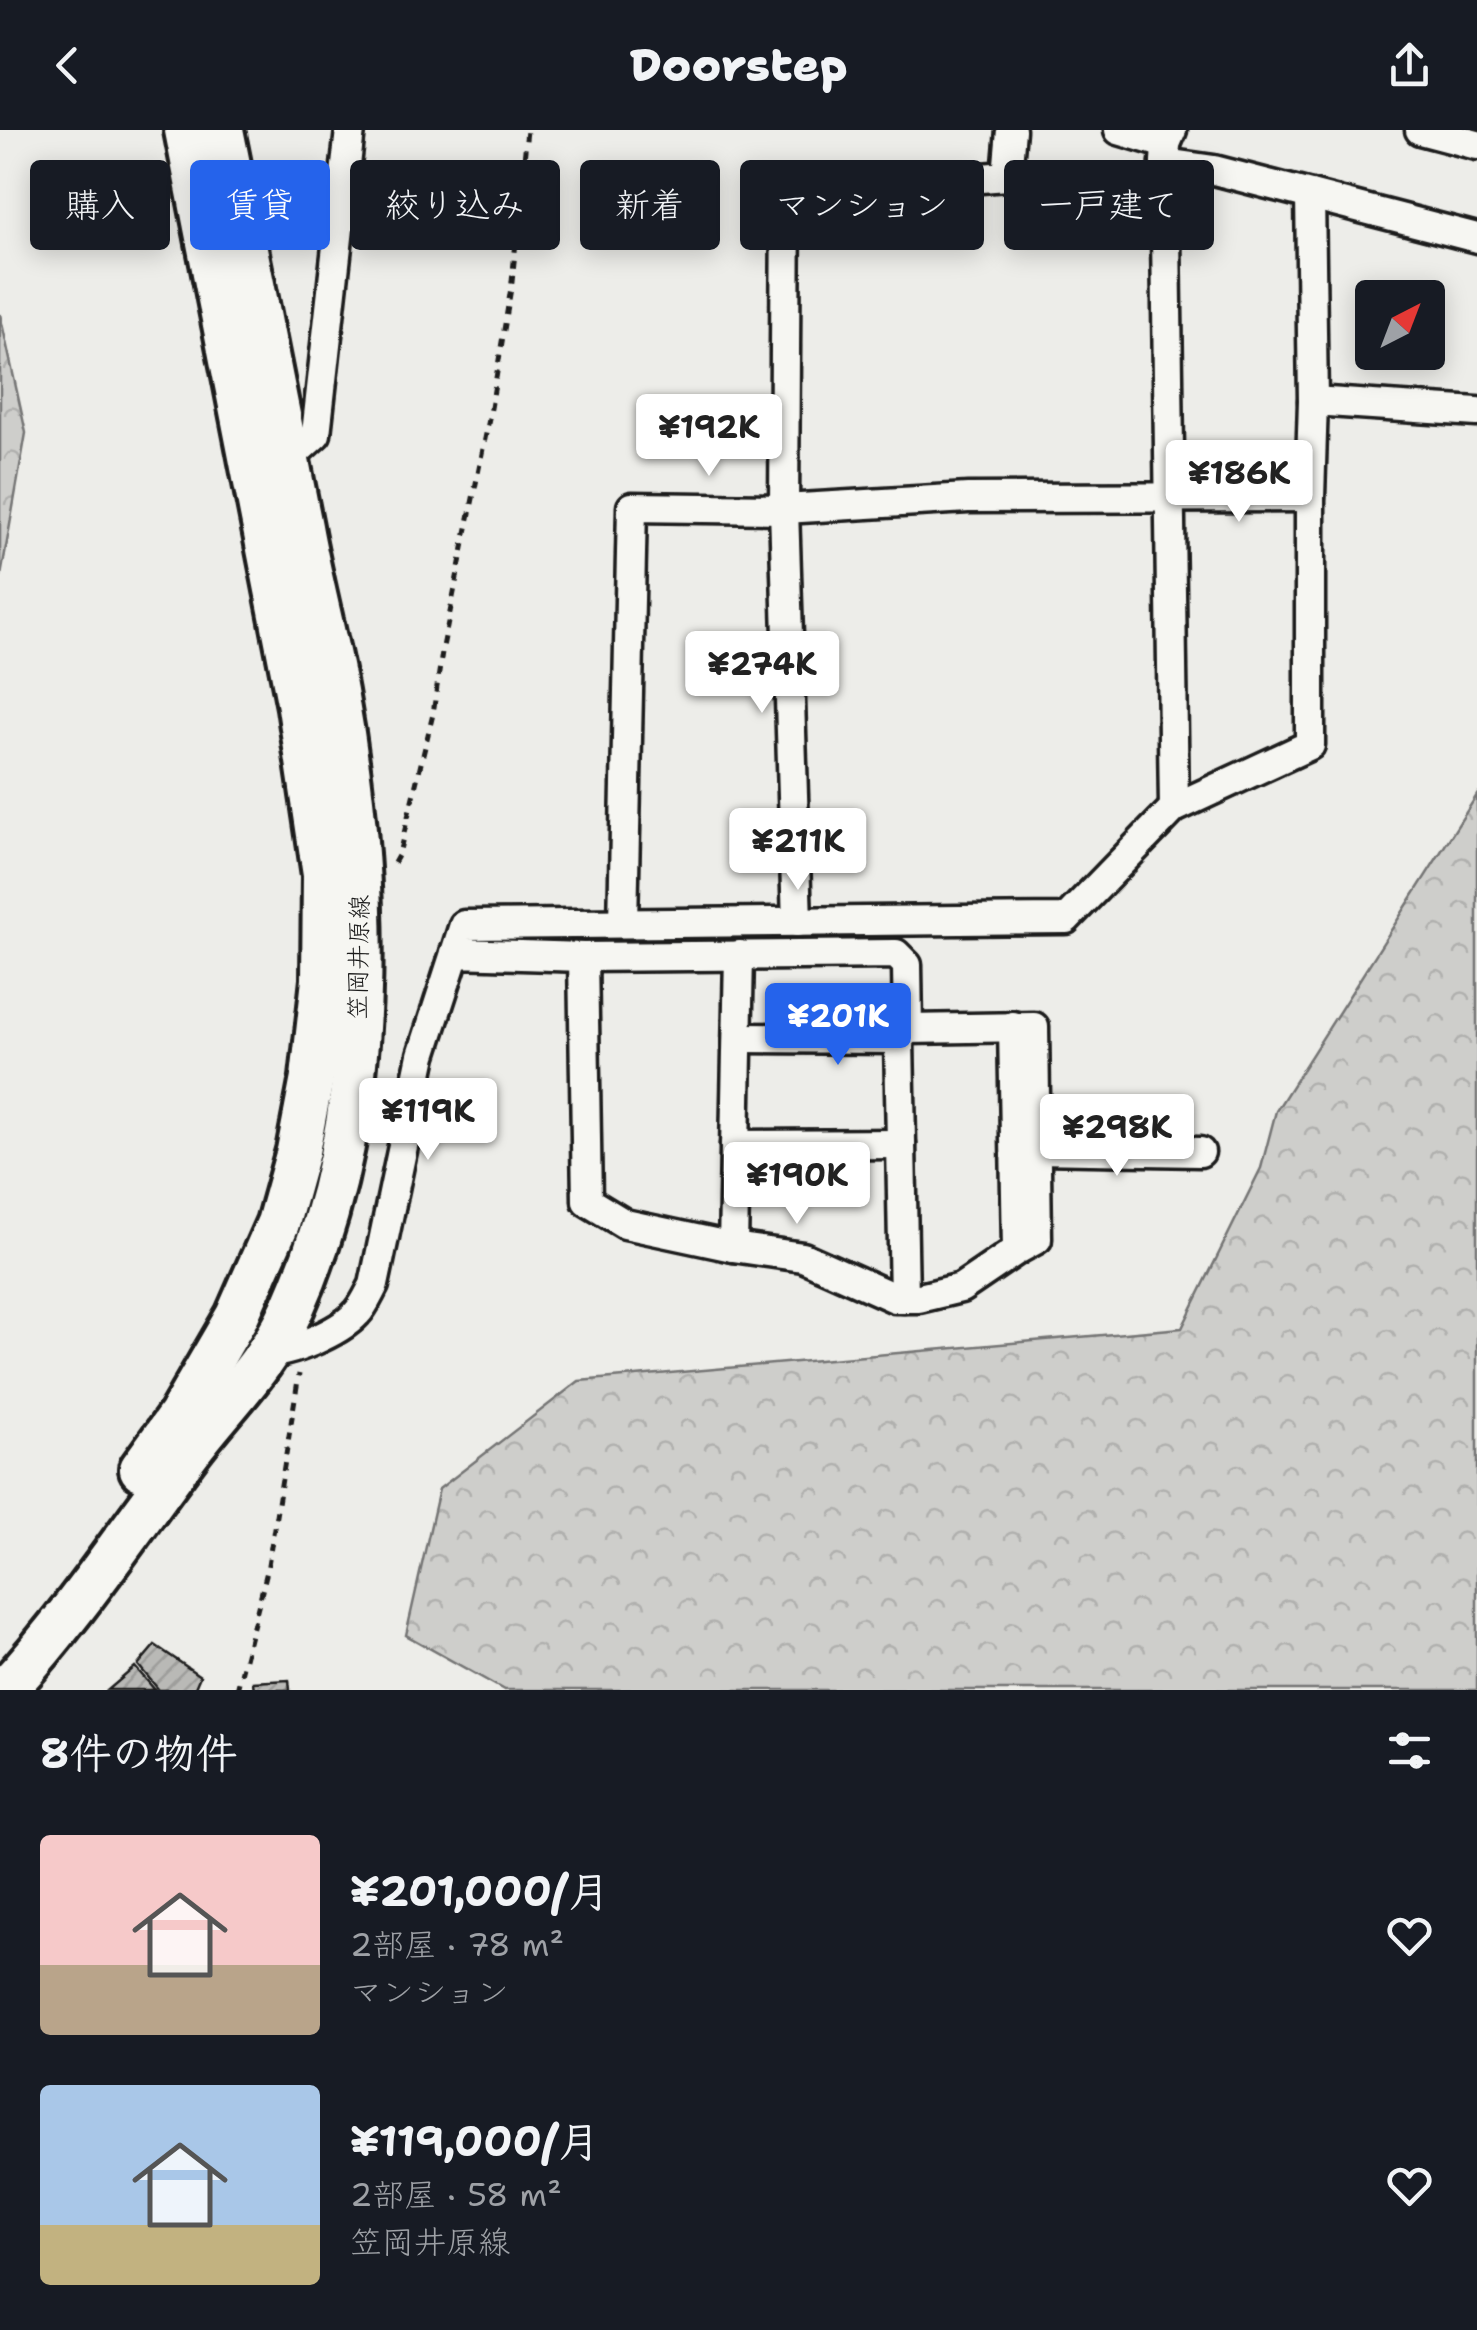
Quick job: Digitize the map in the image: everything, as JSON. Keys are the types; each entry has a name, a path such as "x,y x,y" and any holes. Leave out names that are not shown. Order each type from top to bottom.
{"main road":[{"name":"笠岡井原線","path":"0,1670 9,1652 179,1416 227,1333 272,1238 298,1151 312,1078 323,980 324,875 268,535 186,130"},
{"name":"笠岡井原線","path":"4,1690 85,1592 195,1444 274,1360 307,1273 339,1165 353,1088 360,979 359,873 336,694 222,130"},
{"path":"50,1690 64,1656 180,1498 274,1360"}],"street":[{"path":"288,459 316,434 350,130"},
{"path":"797,922 784,509 786,192 1007,176 1011,130"},
{"path":"1119,130 1168,146 1214,170 1477,238"},
{"path":"1420,130 1477,145"},
{"path":"1168,146 1168,496 1174,808"},
{"path":"179,1416 209,1396 240,1354 249,1351 274,1360 356,1315 374,1285 422,1054 464,925 1066,919 1174,808 1310,745 1313,401 1310,195"},
{"path":"1313,401 1477,412"},
{"path":"624,924 632,506 784,509 968,498 1310,497"},
{"path":"454,953 896,954 907,965 901,1144 904,1298"},
{"path":"732,1248 739,955"},
{"path":"583,956 587,1202 624,1224 732,1248 803,1257 877,1291 904,1298 960,1288 1037,1238 1034,1027 738,1038"},
{"path":"1013,1026 1017,1250"},
{"path":"735,1144 901,1144"},
{"path":"1036,1149 1200,1152"},
{"path":"227,1333 274,1360"}],"path":[{"path":"382,870 400,854 433,714 509,300 527,130"},
{"path":"237,1690 267,1570 274,1360"}],"green space":[{"path":"0,314 26,433 0,582"},
{"path":"1477,795 1477,1690 504,1690 406,1635 439,1489 579,1381 1182,1328 1261,1168 1276,1111"}],"building":[{"path":"155,1645 200,1676 194,1690 159,1690 138,1665"},
{"path":"135,1667 155,1690 108,1690"},
{"path":"289,1680 290,1690 254,1690 253,1682"}]}
